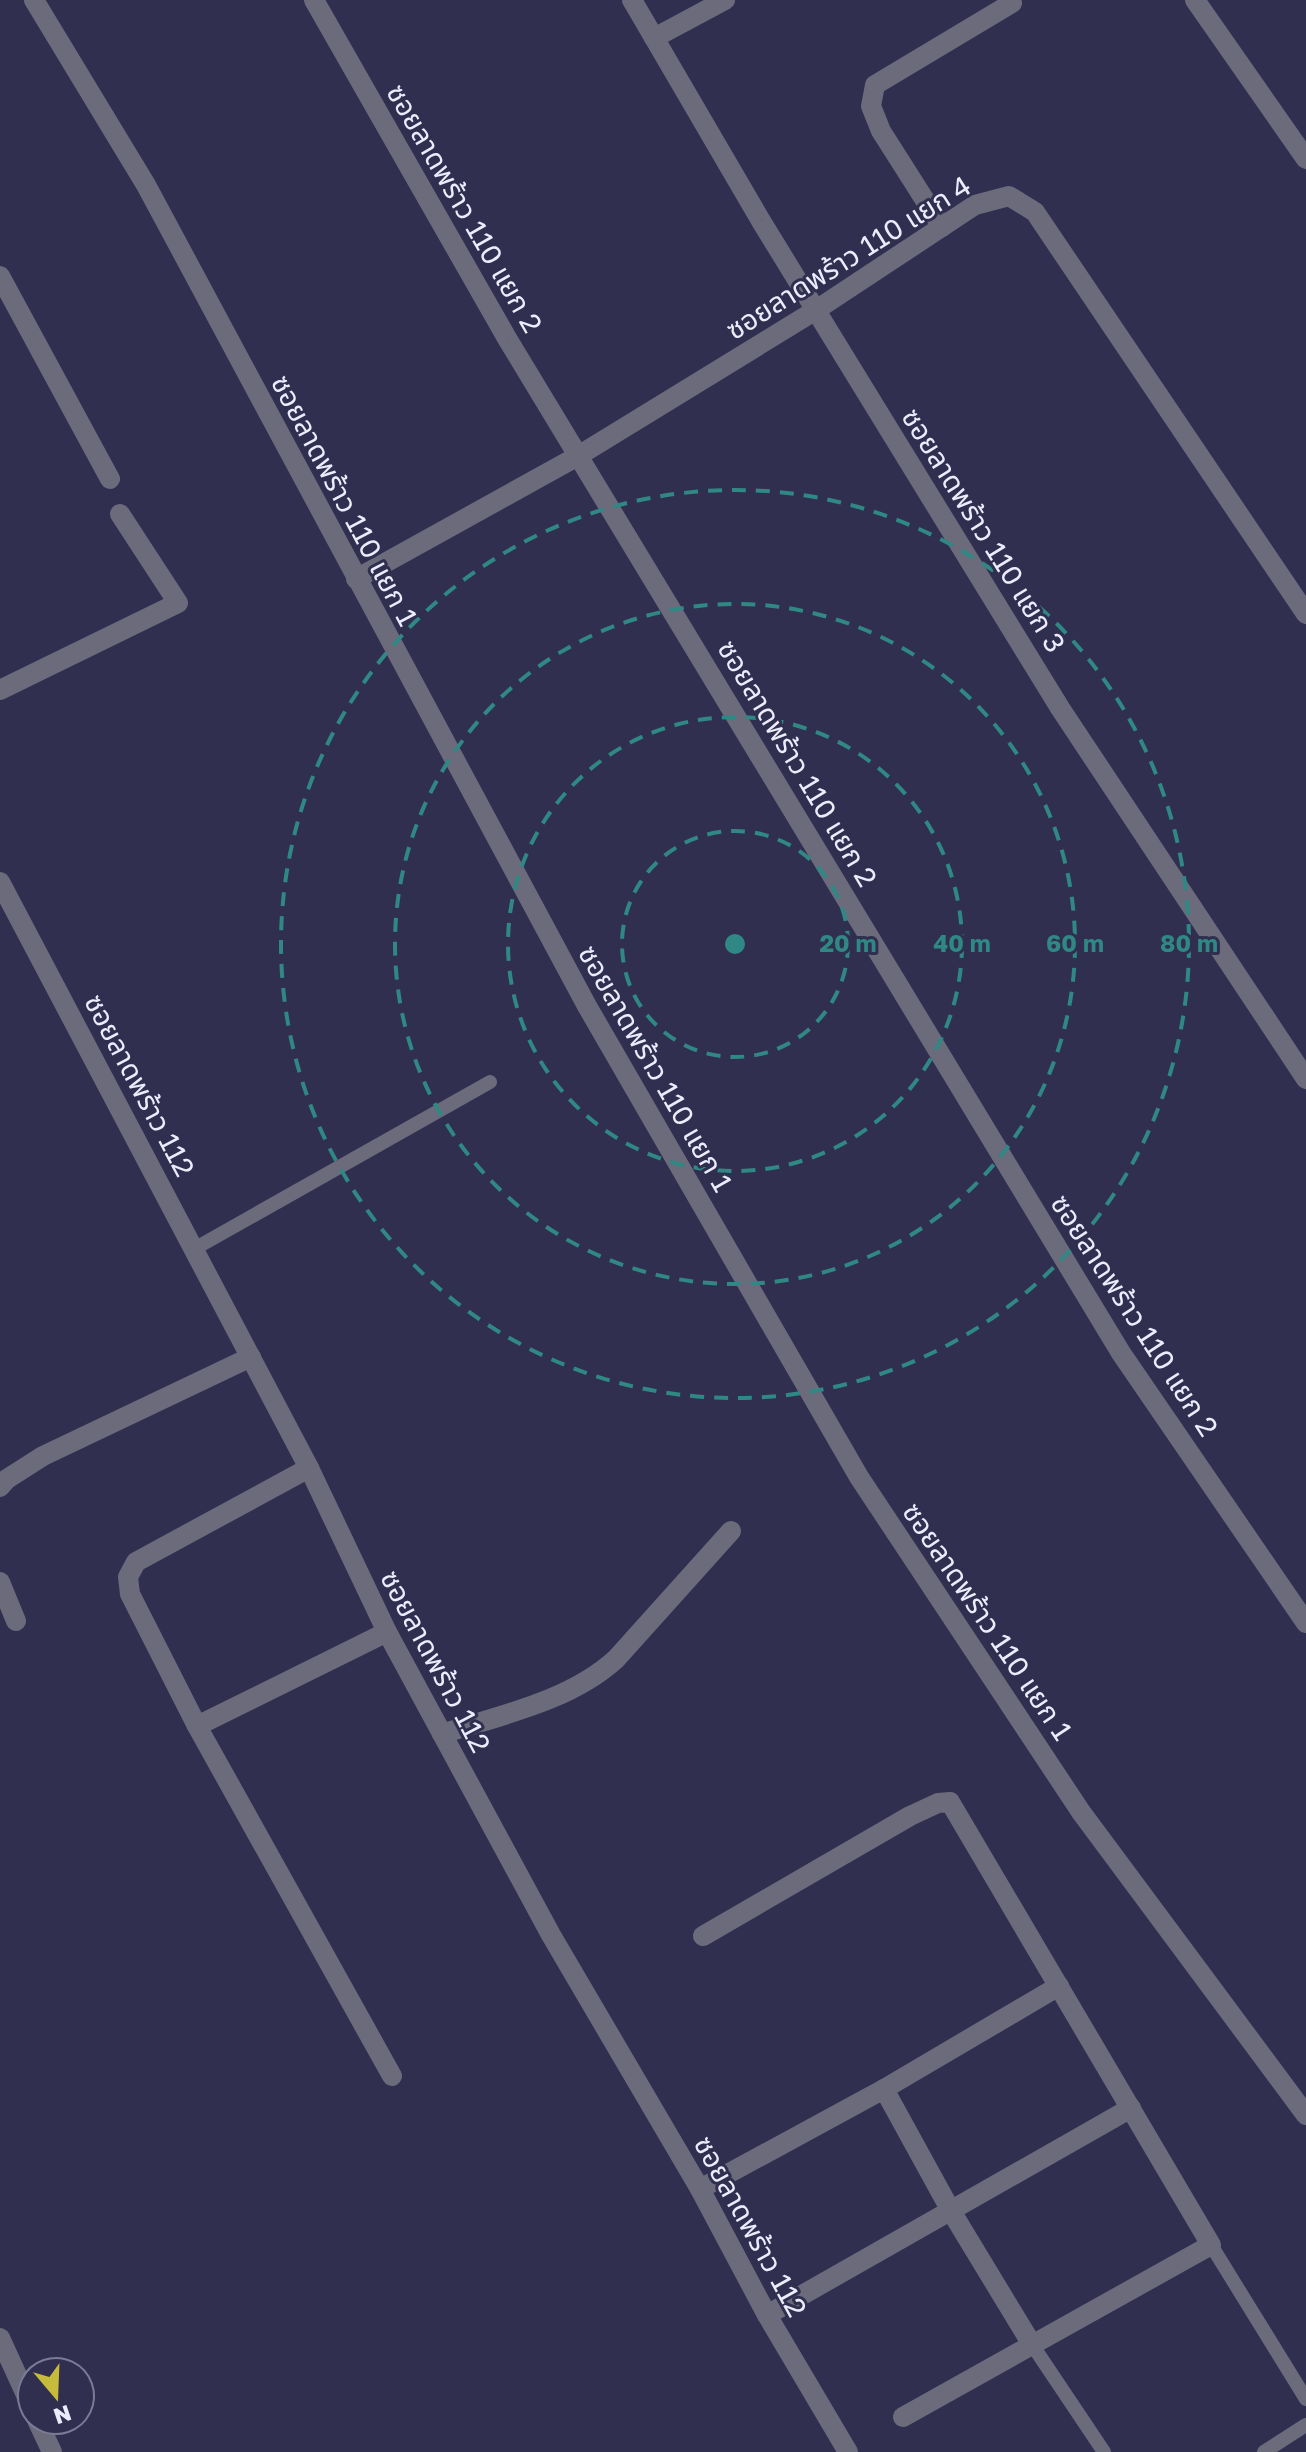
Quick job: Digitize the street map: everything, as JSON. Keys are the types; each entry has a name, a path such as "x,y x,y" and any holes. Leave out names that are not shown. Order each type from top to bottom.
{"street":[{"name":"ซอยลาดพร้าว 110 แยก 1","path":"34,0 146,185 587,1006 859,1477 1081,1812 1306,2115"},
{"name":"ซอยลาดพร้าว 110 แยก 2","path":"314,0 508,340 1121,1353 1306,1623"},
{"name":"ซอยลาดพร้าว 110 แยก 3","path":"632,0 816,310 1060,708 1306,1079"},
{"path":"654,38 725,0"},
{"path":"1195,0 1306,159"},
{"path":"942,227 881,131 871,106 875,85 1012,3"},
{"name":"ซอยลาดพร้าว 110 แยก 4","path":"356,579 578,456 816,310 975,205 1009,196 1035,212 1306,614"},
{"path":"0,276 110,479"},
{"path":"0,690 178,603 120,514"},
{"name":"ซอยลาดพร้าว 112","path":"0,882 309,1468 387,1632 442,1734 551,1935 700,2189 767,2315 848,2452"},
{"path":"0,1487 43,1456 251,1357"},
{"path":"309,1468 136,1562 128,1577 130,1594 197,1726 392,2076"},
{"path":"442,1734 538,1704 599,1675 731,1531"},
{"path":"0,1582 16,1621"},
{"path":"197,1726 387,1632"},
{"path":"703,1936 910,1816 938,1803 950,1802 1211,2245 903,2417"},
{"path":"700,2189 884,2089 1059,1986"},
{"path":"884,2089 951,2211 1031,2343"},
{"path":"767,2315 1131,2108"},
{"path":"0,2338 16,2373"}],"lane":[{"path":"194,1249 490,1082"},
{"path":"1211,2245 1306,2399"},
{"path":"1031,2343 1104,2452"},
{"path":"1264,2452 1306,2425"}]}
